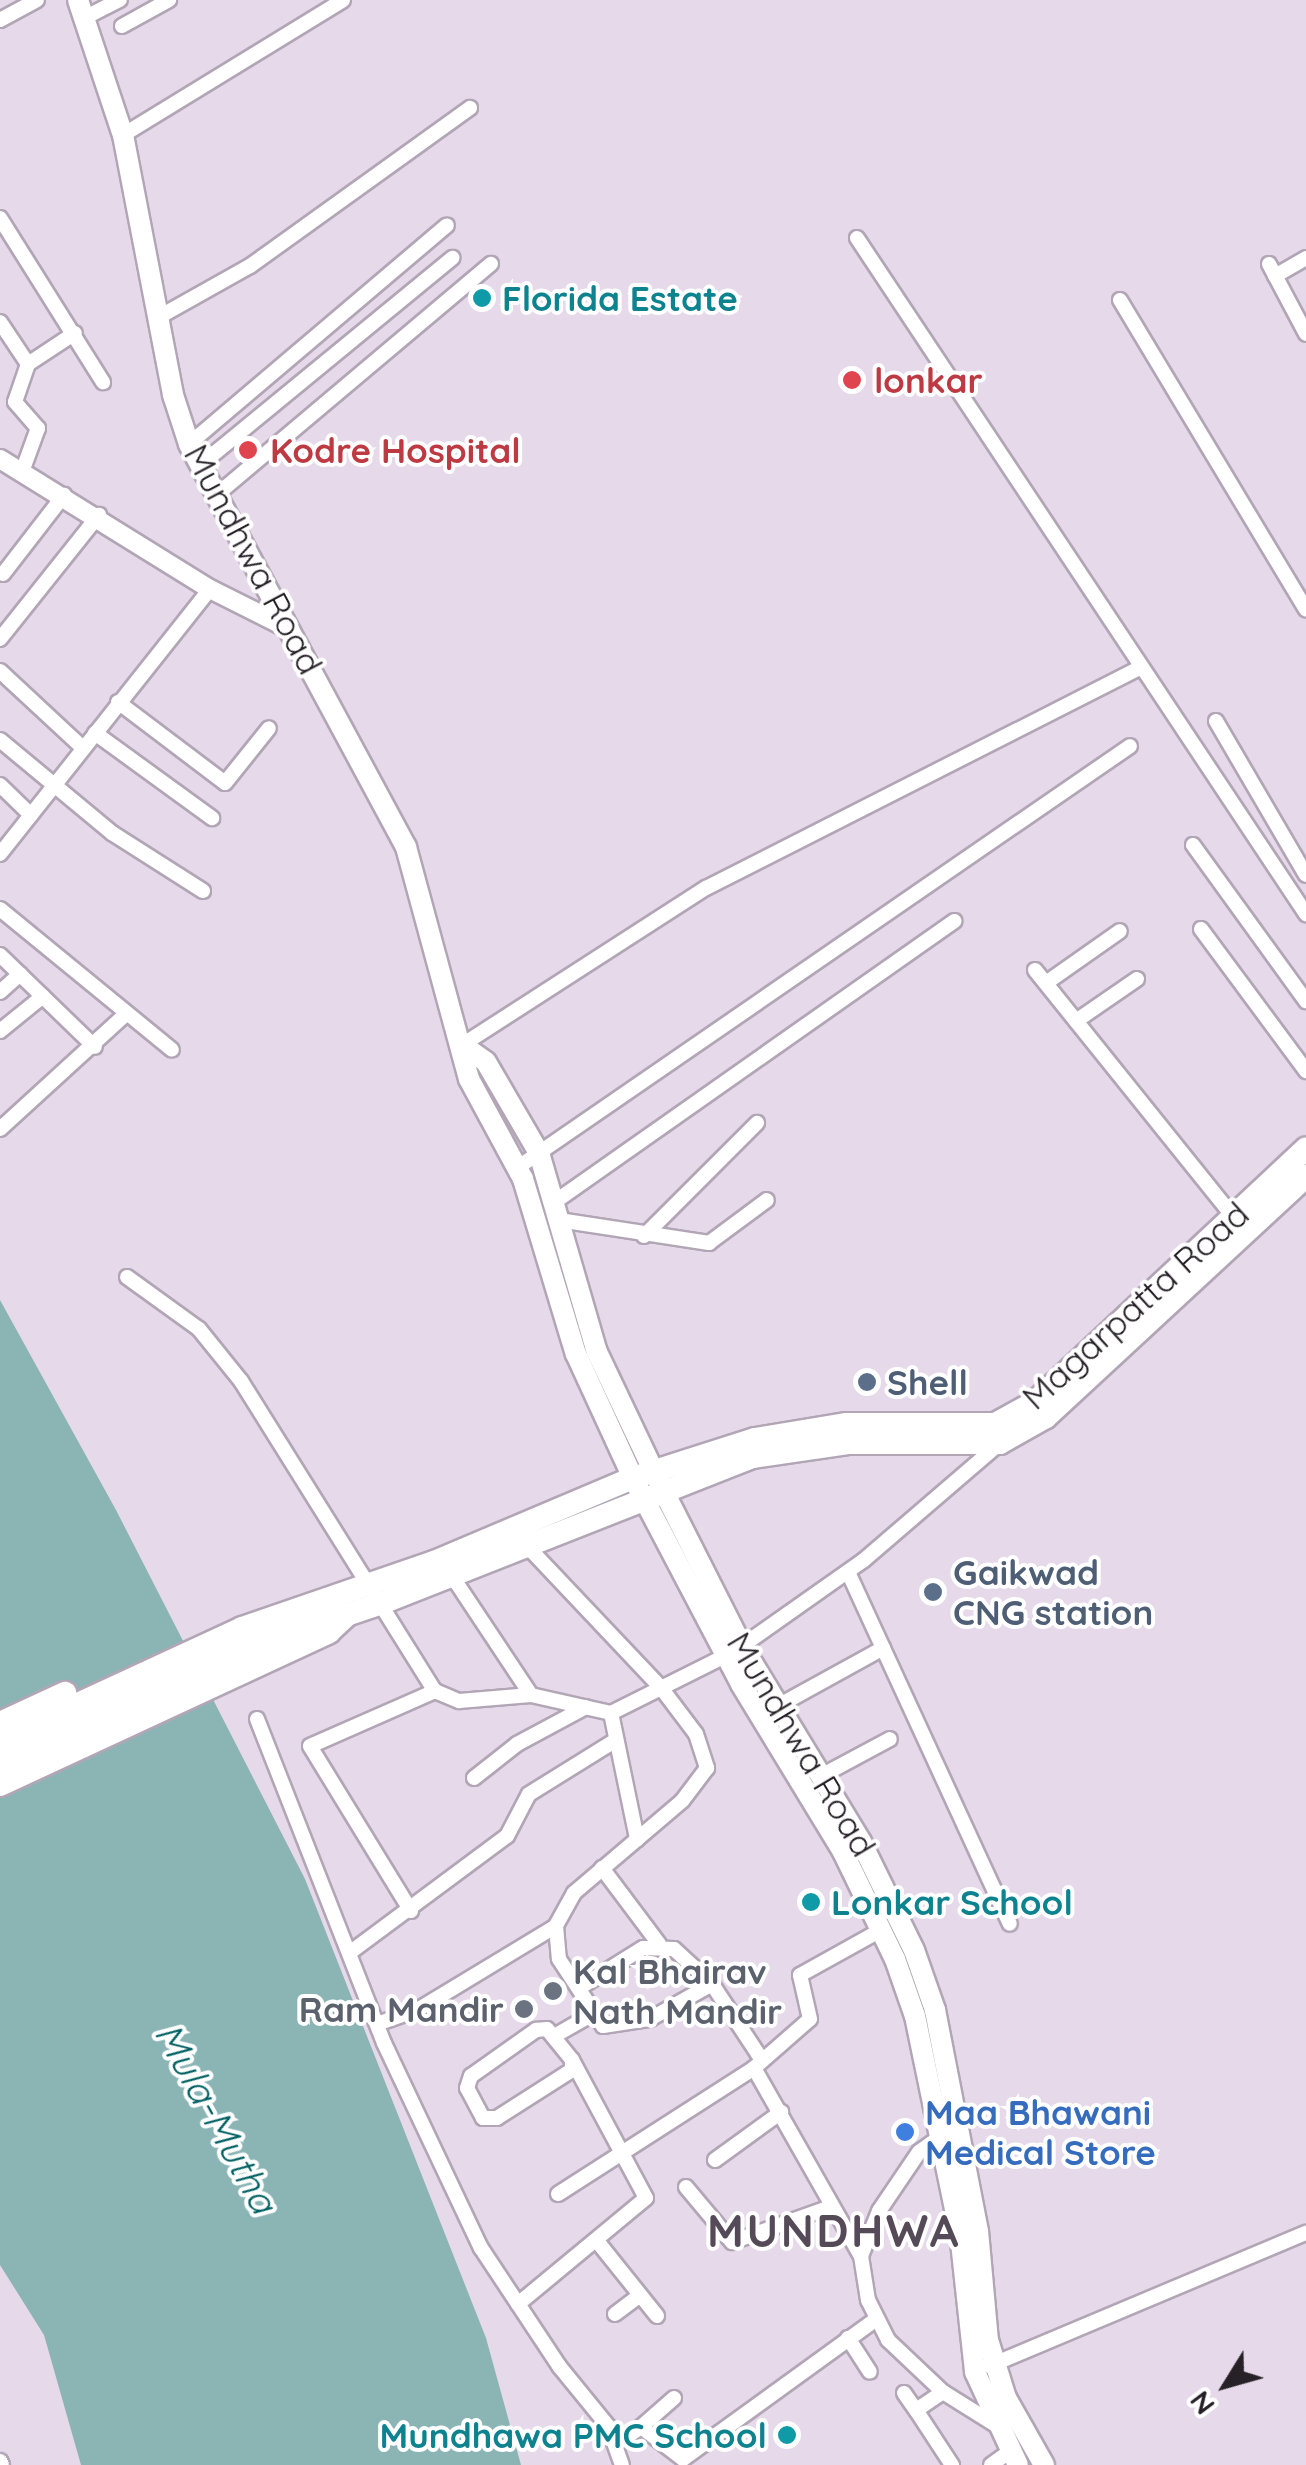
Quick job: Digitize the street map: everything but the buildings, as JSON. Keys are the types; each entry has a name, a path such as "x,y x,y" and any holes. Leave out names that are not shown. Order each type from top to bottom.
{"highway":[{"name":"Magarpatta Road","path":"377,1593 648,1484 804,1429 995,1424 1035,1402 1306,1148"},
{"name":"Magarpatta Road","path":"246,1639 340,1592 377,1593 452,1576 527,1546 648,1484 807,1447 1000,1442 1046,1418 1306,1176"},
{"path":"0,1723 246,1639 324,1618 344,1617 377,1593"},
{"path":"0,1740 246,1639"},
{"path":"0,1763 246,1639"},
{"path":"0,1785 246,1639"}],"main road":[{"name":"Mundhwa Road","path":"82,8 122,135 189,444 214,497 342,719 406,846 469,1079 517,1168 544,1235 576,1354 883,1929 915,2016 948,2133"},
{"name":"Mundhwa Road","path":"462,1044 486,1062 540,1153 597,1352 648,1484"},
{"name":"Mundhwa Road","path":"734,1651 778,1706 821,1776 914,1950 936,2010 960,2233 999,2427 1014,2459"},
{"name":"Mundhwa Road","path":"985,2368 1044,2465"}],"street":[{"path":"0,20 37,0"},
{"path":"82,8 120,0"},
{"path":"122,26 169,0"},
{"path":"122,135 343,0"},
{"path":"159,318 250,266 470,108"},
{"path":"0,218 104,382"},
{"path":"189,444 447,225"},
{"path":"857,238 1139,668 1306,914"},
{"path":"200,466 452,258"},
{"path":"1306,258 1272,270 1306,334"},
{"path":"214,497 491,264"},
{"path":"1120,300 1306,609"},
{"path":"0,322 28,364"},
{"path":"22,472 38,434 36,422 15,402 28,364 75,333"},
{"path":"0,459 99,515 210,589 290,630"},
{"path":"2,574 64,495"},
{"path":"0,638 99,515"},
{"path":"0,854 210,589"},
{"path":"462,1044 706,888 1139,668"},
{"path":"0,671 83,748"},
{"path":"118,702 225,782 270,728"},
{"path":"1216,720 1306,876"},
{"path":"95,732 212,818"},
{"path":"0,740 53,787 202,891"},
{"path":"517,1168 1130,746"},
{"path":"0,785 31,815"},
{"path":"1193,845 1306,1001"},
{"path":"0,909 172,1050"},
{"path":"557,1211 954,921"},
{"path":"1201,929 1306,1071"},
{"path":"1046,983 1120,931"},
{"path":"0,954 95,1047"},
{"path":"1035,970 1233,1216"},
{"path":"0,992 20,974"},
{"path":"1076,1021 1137,979"},
{"path":"0,1031 42,996"},
{"path":"0,1130 95,1047 125,1015"},
{"path":"644,1236 758,1123"},
{"path":"557,1211 644,1236 709,1243 766,1200"},
{"path":"127,1277 199,1329 220,1355 377,1593 436,1691 459,1701 531,1695 611,1712 662,1690 734,1651 848,1572 1000,1442"},
{"path":"377,2024 419,2009 556,1926 574,1892 682,1801 707,1768 696,1734 662,1690 527,1546"},
{"path":"848,1572 1010,1924"},
{"path":"452,1576 531,1695"},
{"path":"778,1706 883,1648"},
{"path":"411,1912 310,1746 436,1691"},
{"path":"474,1778 517,1744 586,1707"},
{"path":"611,1712 637,1838"},
{"path":"257,1719 312,1873 352,1951 377,2024 482,2248 616,2444 622,2465"},
{"path":"821,1776 890,1739"},
{"path":"352,1951 411,1912 507,1836 530,1794 616,1740"},
{"path":"602,1868 659,1944 674,1949 712,1984 758,2064 830,2207 861,2256 875,2320 943,2392 999,2427"},
{"path":"556,1926 559,1959 591,2015 603,2026 633,2023 712,1984"},
{"path":"558,2194 626,2154 758,2064 810,2019 800,1975 883,1929"},
{"path":"579,1988 659,1944"},
{"path":"556,2036 591,2015"},
{"path":"518,2304 646,2198 626,2154 572,2060 556,2036 536,2030 482,2065 467,2088 483,2118 497,2118 566,2075 572,2060"},
{"path":"715,2160 781,2112"},
{"path":"861,2256 900,2176 948,2133"},
{"path":"686,2188 732,2242 830,2207"},
{"path":"985,2368 1306,2233"},
{"path":"598,2241 658,2316"},
{"path":"614,2314 640,2295"},
{"path":"641,2427 684,2459 875,2320"},
{"path":"848,2338 870,2372"},
{"path":"916,2410 943,2392"},
{"path":"904,2393 952,2465"},
{"path":"616,2444 674,2398"},
{"path":"991,2465 1014,2459"}],"water":[{"name":"Mula-Mutha","path":"0,1300 116,1510 305,1879 486,2338 521,2465 81,2465 44,2335 0,2265"}],"place":[{"name":"Florida Estate","path":"482,298"},
{"name":"lonkar","path":"852,380"},
{"name":"Kodre Hospital","path":"248,450"},
{"name":"Shell","path":"867,1382"},
{"name":"Gaikwad CNG station","path":"933,1592"},
{"name":"Lonkar School","path":"811,1902"},
{"name":"Kal Bhairav Nath Mandir","path":"553,1991"},
{"name":"Ram Mandir","path":"524,2009"},
{"name":"Maa Bhawani Medical Store","path":"905,2132"},
{"name":"Mundhawa PMC School","path":"787,2435"}],"district":[{"name":"MUNDHWA","path":"834,2231"}]}
